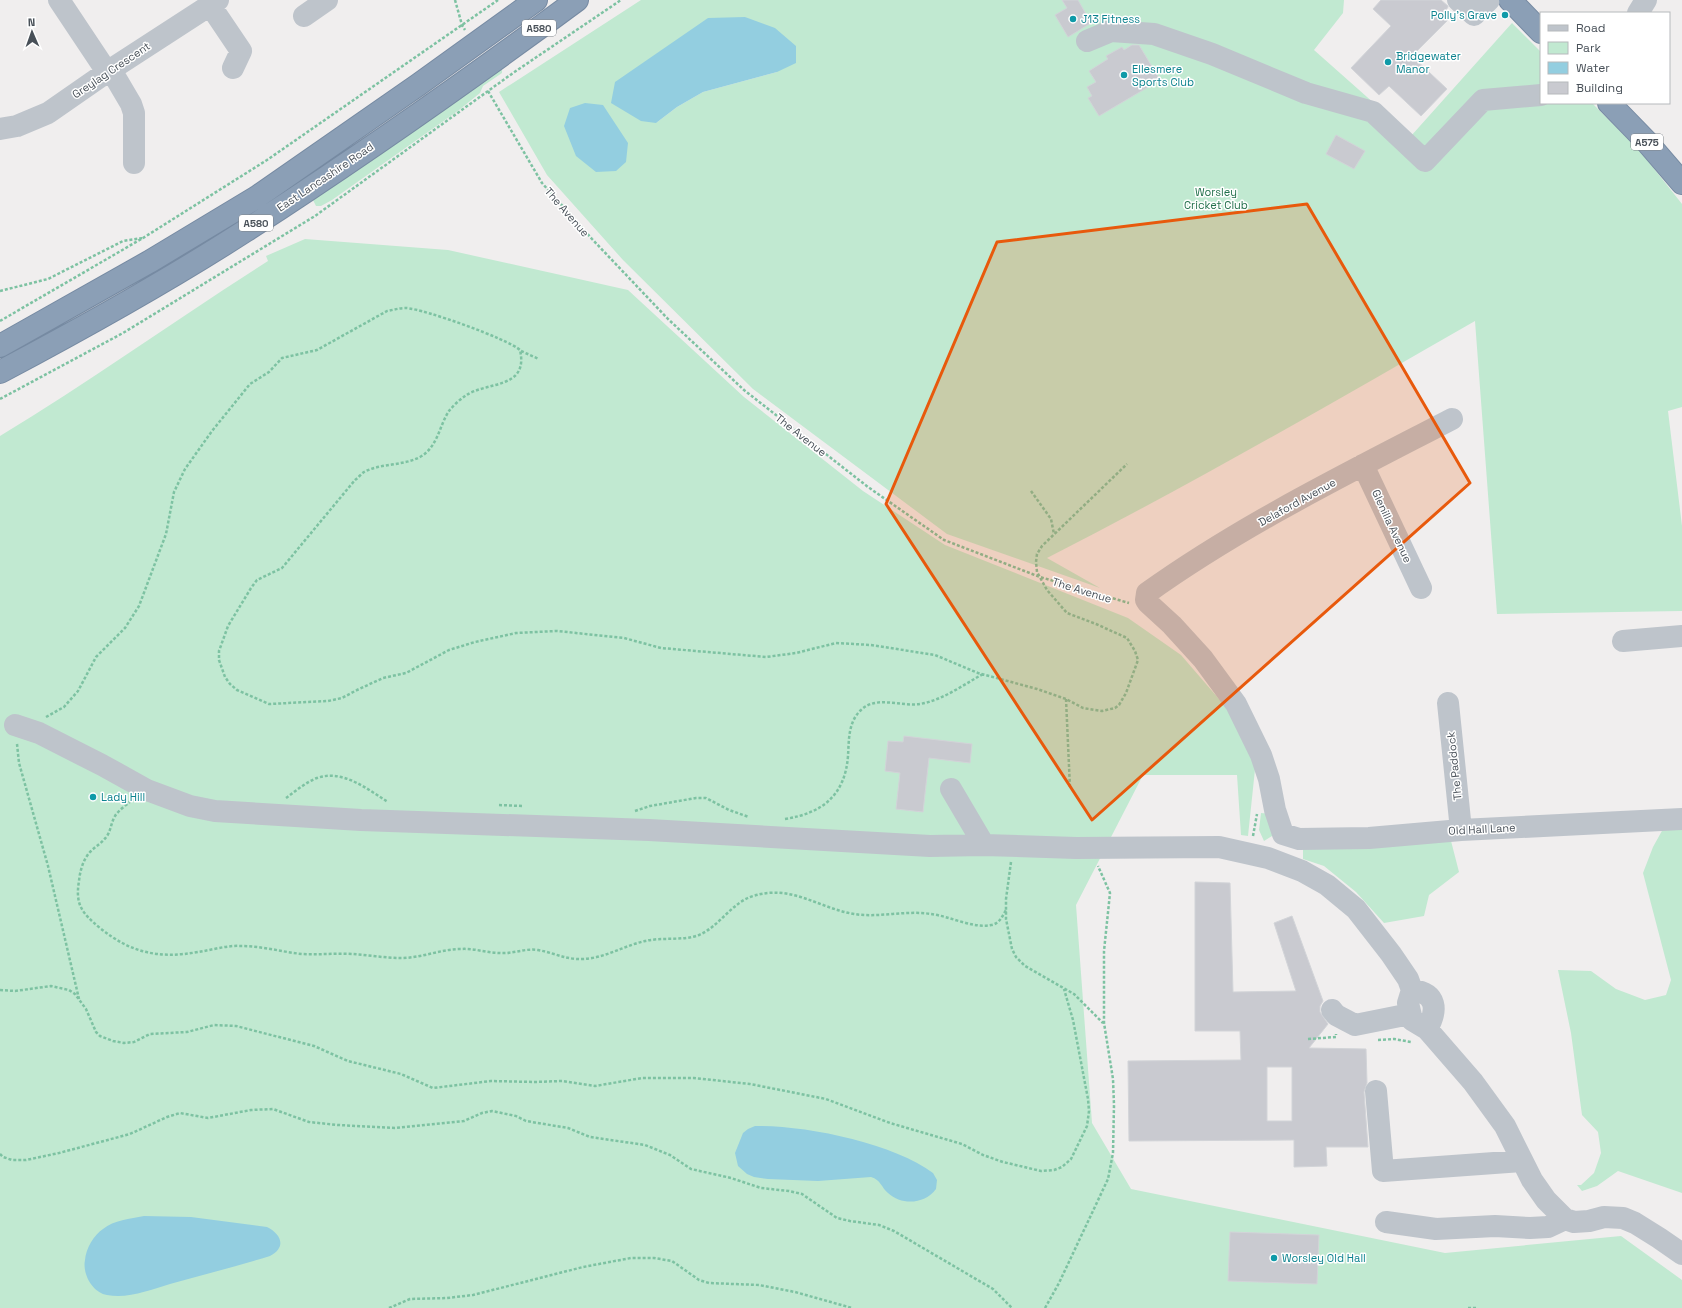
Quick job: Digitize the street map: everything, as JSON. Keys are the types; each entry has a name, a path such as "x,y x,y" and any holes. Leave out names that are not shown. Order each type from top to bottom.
{"highway":[{"name":"East Lancashire Road","path":"0,346 149,262 257,197 418,85 536,0"},
{"name":"East Lancashire Road","path":"0,372 161,282 245,231 501,56 577,0"},
{"path":"1510,0 1540,31"},
{"name":"A575","path":"1610,104 1646,141 1682,183"}],"street":[{"path":"59,0 131,104 141,141 134,163"},
{"path":"304,16 327,0"},
{"path":"1458,0 1474,16 1489,0"},
{"path":"214,3 244,57"},
{"name":"Greylag Crescent","path":"0,129 17,126 48,113 109,71 214,3"},
{"path":"1087,41 1111,31 1154,34 1205,52 1306,92 1373,112 1425,161 1483,100 1540,95"},
{"name":"Delaford Avenue","path":"1141,600 1173,575 1251,527 1363,465 1452,419"},
{"name":"Glenilla Avenue","path":"1363,465 1421,588"},
{"name":"Old Hall Lane","path":"1141,600 1146,600 1172,625 1203,659 1236,704 1261,755 1269,779 1275,810 1284,834 1299,839 1369,838 1461,830 1682,818"},
{"path":"1623,641 1682,636"},
{"name":"The Paddock","path":"1448,703 1461,830"},
{"path":"15,725 39,733 147,790 190,806 215,811 362,820 649,830 930,846 984,845 1012,847 1090,848 1219,847 1268,858 1302,871 1327,884 1356,909 1391,954 1408,979 1412,990 1408,1000 1410,1014 1416,1024 1430,1033 1473,1082 1505,1126 1532,1180 1546,1200 1565,1219 1574,1222 1589,1221 1604,1217 1623,1218 1647,1230 1682,1254"},
{"path":"951,789 984,845"},
{"path":"1412,990 1421,991 1428,994 1432,999 1434,1006 1430,1033"},
{"path":"1332,1010 1336,1015 1355,1025 1410,1014"},
{"path":"1376,1091 1383,1171 1522,1161"},
{"path":"1386,1222 1436,1229 1495,1226 1530,1228 1548,1227 1565,1219"}],"path":[{"path":"455,0 462,25"},
{"path":"0,320 143,238 267,160 498,0"},
{"name":"The Avenue","path":"621,0 488,91 542,183 592,239 668,319 744,390 868,486 944,540 1040,577 1128,603 1141,600"},
{"path":"0,291 48,279 123,241 143,238"},
{"path":"539,359 494,337 438,316 415,310 402,309 388,311 374,317 317,350 282,358 269,372 250,384 212,431 185,469 174,492 166,534 148,586 139,606 125,628 96,657 78,691 64,707 40,720 29,724 15,725 19,763 48,866 79,1000 96,1032 100,1036 124,1043 134,1042 150,1034 187,1032 214,1025 236,1026 314,1046 348,1061 401,1074 433,1088 498,1081 562,1081 595,1086 607,1085 630,1079 650,1078 694,1078 750,1084 826,1099 890,1123 934,1134 962,1144 983,1155 1003,1162 1041,1170 1054,1170 1062,1167 1071,1159 1087,1126 1089,1111 1073,1020 1064,989"},
{"path":"520,350 521,365 515,376 501,384 476,390 456,403 449,411 432,447 421,456 405,463 374,469 364,473 355,480 282,568 257,580 228,626 219,651 219,660 230,684 245,694 269,704 328,702 342,698 383,678 406,673 449,650 475,642 516,633 557,631 624,638 661,648 766,657 796,653 836,643 871,644 935,655 983,674 1037,689 1066,699 1084,708 1094,710 1115,708 1119,705 1126,693 1138,660 1135,650 1127,638 1067,613 1047,590 1040,577 1036,562 1037,554 1042,546 1127,464"},
{"path":"1031,491 1052,519 1054,534"},
{"path":"784,819 798,817 817,809 836,795 841,787 846,770 848,736 854,719 865,707 875,703 918,704 931,702 951,693 983,674"},
{"path":"1066,699 1070,788"},
{"path":"282,800 304,784 317,778 337,775 374,794 391,805"},
{"path":"147,790 120,810 114,817 109,833 100,845 89,852 79,876 77,893 82,912 114,940 138,950 162,955 180,955 239,946 303,954 349,954 400,958 412,958 460,949 501,954 535,950 571,960 580,960 595,958 641,942 659,938 688,937 700,934 710,928 736,904 751,897 769,893 793,894 835,909 856,914 927,913 985,926 996,923 1006,910"},
{"path":"633,812 650,806 696,798 706,798 734,812 752,817"},
{"path":"492,806 507,805 530,807"},
{"path":"1012,847 1006,920 1012,948 1016,957 1025,966 1074,994 1104,1023"},
{"path":"1045,1308 1059,1283 1108,1179 1113,1153 1113,1079 1104,1023 1104,951 1110,893 1090,848"},
{"path":"0,990 15,991 46,986 57,986 69,990 79,1000"},
{"path":"1371,1041 1394,1039 1421,1045 1430,1033"},
{"path":"1336,1038 1343,1039"},
{"path":"0,1154 3,1157 12,1160 26,1160 59,1153 130,1134 167,1117 180,1113 208,1118 251,1110 273,1109 308,1122 395,1128 464,1121 482,1113 500,1112 516,1116 526,1121 568,1128 590,1137 645,1145 670,1155 690,1169 730,1178 762,1188 802,1194 837,1218 850,1222 879,1225 894,1231 993,1289 1012,1308"},
{"path":"389,1308 410,1299 448,1298 473,1295 583,1267 631,1258 654,1258 672,1261 699,1280 709,1283 759,1285 795,1292 852,1308"},
{"path":"1468,1308 1477,1308"}],"highlighted area":[{"path":"1307,204 1470,483 1092,820 886,504 997,242"}],"green space":[{"name":"Worsley Cricket Club","path":"641,0 1344,0 1343,13 1314,50 1411,136 1512,23 1540,51 1540,104 1593,104 1640,151 1682,204 1682,407 1668,411 1682,526 1682,611 1497,614 1475,321 1209,472 1047,558 1100,588 947,534 753,389 623,260 547,175 499,92","holes":["745,17 777,72 703,92 677,107 656,123"]},
{"path":"499,70 502,70 502,73 483,86 480,93 459,110 332,200 321,206 316,206 313,196"},
{"path":"305,239 448,250 628,290 744,397 863,491 945,545 1128,618 1181,655 1225,706 1256,760 1248,836 1241,835 1237,775 1143,775 1076,905 1092,1123 1131,1189 1445,1253 1621,1236 1682,1280 1682,1308 0,1308 0,436 268,261 266,256"},
{"path":"1261,813 1271,814 1277,833 1264,841 1259,830"},
{"path":"1682,823 1682,1193 1618,1171 1597,1186 1582,1191 1577,1185 1581,1185 1594,1173 1601,1153 1598,1132 1582,1115 1571,1033 1558,970 1591,971 1616,989 1645,1000 1666,995 1671,980 1643,873 1653,847 1663,829"},
{"path":"1450,837 1459,872 1429,895 1424,916 1384,923 1356,892 1324,866 1303,859 1303,845"}],"water":[{"path":"745,17 775,28 796,46 796,63 777,72 703,92 677,107 656,123 641,121 611,103 615,82 708,18"},
{"path":"585,103 603,105 628,143 626,162 616,171 596,172 576,156 564,126 570,108"},
{"path":"755,1126 798,1129 823,1133 848,1138 895,1153 916,1162 933,1173 937,1180 936,1189 926,1198 913,1202 900,1200 894,1197 886,1191 877,1180 871,1177 818,1181 754,1177 747,1174 738,1166 735,1153 743,1133"},
{"path":"144,1216 191,1217 267,1227 279,1237 280,1245 279,1249 270,1256 147,1291 131,1295 115,1296 97,1291 87,1277 85,1271 86,1255 91,1242 107,1226 122,1220"}],"building":[{"name":"J13 Fitness","path":"1062,0 1078,0 1091,23 1068,37 1055,15 1067,8"},
{"name":"Bridgewater Manor","path":"1381,0 1441,0 1448,6 1446,10 1452,16 1412,56 1447,89 1421,116 1389,86 1379,95 1351,68 1391,26 1373,9"},
{"name":"Ellesmere Sports Club","path":"1132,45 1139,45 1160,80 1099,116 1088,98 1092,96 1087,87 1096,82 1089,71 1108,59 1106,56 1122,47 1124,50"},
{"path":"1336,135 1365,151 1354,169 1326,154"},
{"path":"904,736 972,744 970,763 929,758 923,812 896,809 900,773 885,771 888,741 903,742"},
{"path":"1195,882 1230,883 1233,992 1296,991 1274,923 1292,916 1323,1001 1320,1006 1320,1012 1328,1024 1309,1048 1366,1049 1367,1083 1364,1092 1368,1147 1326,1147 1327,1166 1294,1167 1294,1140 1129,1141 1128,1061 1241,1060 1240,1031 1195,1031","holes":["1267,1067 1292,1067 1292,1121 1267,1121"]},
{"name":"Worsley Old Hall","path":"1230,1232 1319,1235 1317,1284 1228,1281"}],"place":[{"name":"Polly's Grave","path":"1505,15"},
{"name":"J13 Fitness","path":"1073,19"},
{"name":"Bridgewater Manor","path":"1388,62"},
{"name":"Ellesmere Sports Club","path":"1124,75"},
{"name":"Lady Hill","path":"93,797"},
{"name":"Worsley Old Hall","path":"1274,1258"}]}
